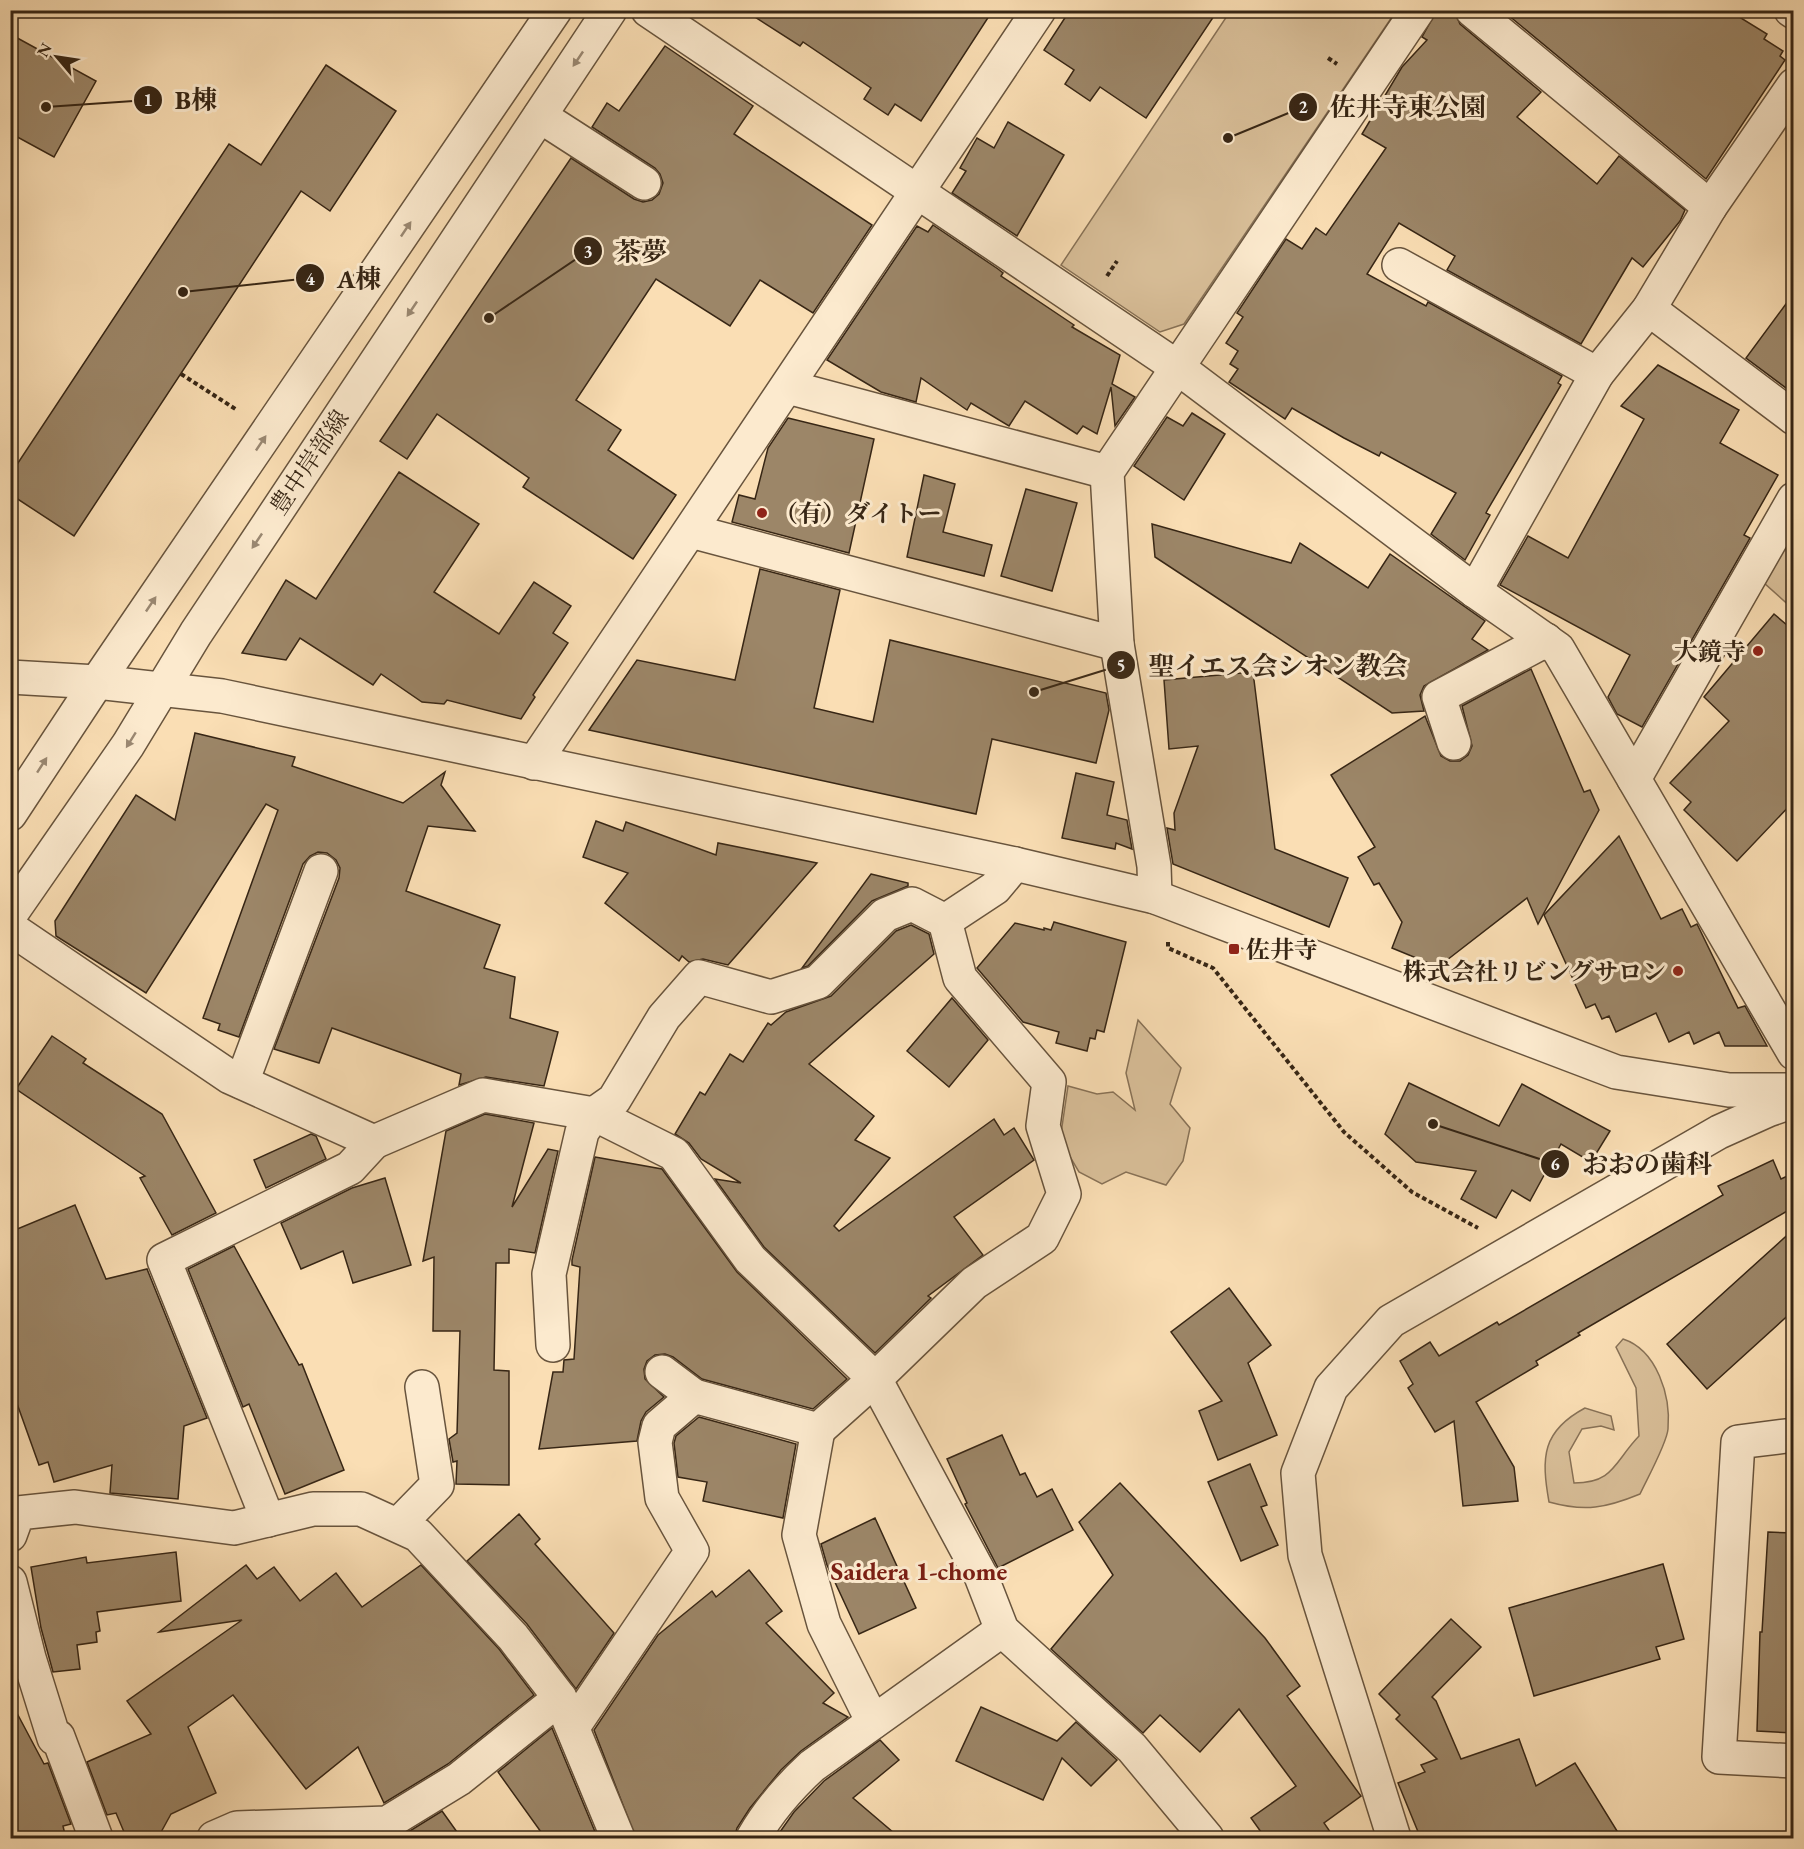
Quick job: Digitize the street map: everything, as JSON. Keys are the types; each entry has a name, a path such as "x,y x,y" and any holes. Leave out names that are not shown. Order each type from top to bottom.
{"street":[{"name":"豊中岸部線","path":"10,814 97,682 555,10"},
{"name":"豊中岸部線","path":"10,915 128,745 196,633 610,10"},
{"path":"648,10 1177,367 1475,591 1558,649 1794,1053"},
{"path":"534,763 1039,10"},
{"path":"1155,897 1154,866 1118,644 1107,472 1418,10"},
{"path":"1472,10 1710,207"},
{"path":"1475,591 1597,374 1649,309 1710,207 1794,85"},
{"path":"540,116 644,183"},
{"path":"1399,265 1597,374"},
{"path":"1649,309 1794,418"},
{"path":"788,387 1107,472"},
{"path":"1634,778 1794,499"},
{"path":"690,531 1118,644"},
{"path":"1454,743 1439,696 1546,640"},
{"path":"10,677 97,682 222,696 1015,864 1155,897 1616,1071 1729,1090 1794,1090"},
{"path":"945,921 995,888 1015,864"},
{"path":"242,1082 321,871"},
{"path":"553,1345 549,1274 582,1132 594,1114 614,1100 663,1017 699,977 771,997 818,982 885,915 912,904 945,921 960,978 1049,1082 1043,1126 1064,1194 1042,1238 974,1283 875,1379 818,1430 799,1535 824,1624 873,1722"},
{"path":"10,928 242,1082 374,1142"},
{"path":"268,1520 164,1260 350,1168 374,1142 483,1095 594,1114 674,1154 750,1259 875,1379 981,1576 1002,1630 1132,1748 1205,1838"},
{"path":"1394,1839 1305,1555 1298,1473 1331,1388 1391,1321 1719,1132 1794,1101"},
{"path":"662,1372 694,1396 818,1430"},
{"path":"398,1525 437,1485 422,1387"},
{"path":"214,1839 237,1828 387,1823 566,1712 692,1551 662,1498 655,1442 658,1426 694,1396"},
{"path":"1794,1435 1738,1442 1719,1756 1794,1761"},
{"path":"12,1514 75,1507 234,1528 313,1509 361,1509 418,1535 513,1637 566,1712 618,1839"},
{"path":"10,1582 29,1658 54,1738 58,1737 96,1839"},
{"path":"753,1839 767,1815 790,1787 812,1766 1002,1630"}],"path":[{"path":"181,374 240,412"},
{"path":"1168,939 1168,948 1214,968 1344,1132 1412,1192 1482,1230"}],"shaded area":[{"path":"1231,10 1396,11 1184,324 1160,332 1061,265"},
{"path":"1793,528 1793,609 1763,582"},
{"path":"1138,1020 1181,1068 1170,1104 1190,1128 1183,1161 1166,1185 1126,1172 1102,1184 1079,1172 1060,1140 1068,1086 1097,1094 1113,1092 1135,1110 1126,1073"},
{"path":"1623,1339 1645,1353 1653,1364 1664,1389 1668,1429 1661,1452 1640,1494 1616,1503 1585,1508 1549,1502 1545,1472 1548,1447 1560,1426 1571,1417 1585,1408 1611,1416 1614,1430 1601,1426 1582,1429 1569,1452 1574,1483 1587,1482 1606,1475 1639,1436 1636,1388 1616,1347"}],"building":[{"path":"744,10 993,10 921,121 895,104 888,115 864,99 871,88 803,42 800,46"},
{"path":"1070,10 1218,10 1146,118 1100,87 1090,101 1065,84 1074,70 1044,50"},
{"path":"1437,10 1454,10 1460,24 1541,92 1517,117 1597,184 1619,156 1685,210 1680,221 1643,267 1632,258 1581,344 1447,270 1455,256 1399,223 1367,274 1426,306 1428,302 1562,376 1558,383 1561,385 1488,509 1486,513 1490,515 1465,560 1431,534 1456,493 1381,452 1379,456 1344,438 1292,408 1285,419 1229,382 1238,369 1230,364 1238,351 1226,343 1243,317 1237,313 1286,239 1302,249 1316,228 1326,235 1386,148 1362,134 1402,67 1427,40 1422,37"},
{"path":"1502,10 1728,10 1767,34 1764,39 1783,51 1780,56 1785,60 1706,179"},
{"path":"10,34 96,81 54,157 10,133"},
{"path":"665,46 753,106 734,134 872,225 813,313 760,280 730,326 656,279 576,400 621,430 608,450 676,495 633,559 523,487 529,478 437,414 407,459 380,441 571,158 634,199 643,202 652,200 659,194 663,183 655,168 592,127 607,103 619,111"},
{"path":"326,65 396,111 330,211 301,191 74,536 10,494 10,475 229,144 261,165"},
{"path":"1008,122 1064,155 1017,236 952,193 966,171 960,168 977,138 994,148"},
{"path":"933,225 998,269 1003,273 1001,276 1074,325 1072,327 1120,355 1112,384 1135,397 1115,426 1111,387 1097,434 1083,426 1077,434 1025,401 1009,426 971,403 967,410 921,378 916,402 881,392 827,360 917,226 928,232"},
{"path":"1794,293 1794,394 1746,358"},
{"path":"1658,365 1739,410 1720,443 1778,475 1744,535 1750,538 1642,727 1617,714 1608,697 1630,655 1500,585 1528,536 1568,558 1644,419 1621,406"},
{"path":"1192,413 1225,434 1184,500 1134,466 1167,417 1183,426"},
{"path":"788,418 874,439 849,553 732,522 739,495 755,499 768,448"},
{"path":"399,472 479,524 434,592 499,634 534,582 571,606 553,633 568,643 533,695 535,697 521,719 447,700 444,704 422,702 381,674 373,685 300,638 286,660 242,653 286,580 316,599"},
{"path":"924,475 955,484 943,532 992,545 984,576 907,557"},
{"path":"1026,489 1077,503 1052,591 1001,576"},
{"path":"1152,524 1291,563 1300,543 1368,588 1390,554 1485,621 1472,639 1488,650 1424,686 1420,695 1424,711 1392,713 1155,557"},
{"path":"760,569 840,590 814,708 873,722 890,640 1106,693 1109,710 1096,763 992,739 976,814 589,730 637,660 735,680"},
{"path":"1774,614 1794,631 1794,801 1737,861 1684,810 1691,802 1670,783 1729,721 1704,697"},
{"path":"1531,669 1584,792 1590,790 1599,810 1538,924 1527,898 1438,967 1392,948 1402,922 1379,883 1374,885 1358,857 1375,847 1331,775 1425,716 1441,756 1450,761 1460,761 1468,755 1472,746 1462,706"},
{"path":"1253,672 1275,849 1348,878 1329,927 1173,864 1167,828 1175,830 1174,813 1198,746 1169,749 1164,680"},
{"path":"195,733 295,757 292,766 403,803 445,772 441,785 475,831 428,826 406,891 500,925 484,968 515,977 510,1018 558,1032 544,1086 486,1077 459,1085 461,1074 332,1028 319,1063 274,1049 339,878 340,868 336,860 327,853 318,852 310,856 303,864 239,1037 218,1030 220,1024 203,1018 278,810 266,804 146,993 56,936 55,921 136,795 175,820"},
{"path":"1076,773 1114,782 1107,815 1127,820 1132,849 1116,843 1115,849 1062,838"},
{"path":"596,821 623,831 626,822 716,855 718,843 817,863 728,965 703,959 689,962 682,956 679,961 605,903 628,873 583,857"},
{"path":"1619,836 1661,919 1682,909 1691,927 1697,924 1738,1008 1745,1006 1767,1046 1725,1046 1719,1032 1694,1044 1689,1032 1669,1042 1656,1013 1616,1032 1609,1016 1602,1019 1595,1004 1586,1008 1544,915"},
{"path":"871,874 908,883 908,886 872,901 808,966 802,968"},
{"path":"1054,922 1126,942 1104,1032 1097,1030 1095,1039 1090,1038 1087,1051 1056,1043 1059,1032 1023,1022 977,968 1015,923 1051,930"},
{"path":"911,925 929,934 934,954 809,1064 874,1116 855,1140 890,1158 834,1226 839,1231 994,1119 1004,1135 1014,1128 1034,1160 954,1217 983,1255 928,1296 931,1298 875,1353 764,1247 715,1179 741,1183 701,1159 689,1143 675,1134 700,1092 705,1095 730,1054 743,1062 768,1023 771,1025 786,1012 831,996 896,931"},
{"path":"952,998 988,1040 949,1087 907,1051"},
{"path":"52,1036 86,1059 83,1063 162,1114 216,1213 172,1235 140,1178 145,1176 16,1089"},
{"path":"1409,1083 1499,1126 1522,1084 1610,1131 1591,1162 1561,1144 1530,1201 1512,1190 1496,1218 1461,1199 1476,1171 1416,1162 1385,1134"},
{"path":"485,1114 534,1123 512,1207 548,1149 558,1151 535,1253 509,1249 509,1263 496,1263 494,1370 509,1371 509,1485 456,1484 457,1461 453,1462 449,1439 457,1433 460,1331 433,1331 434,1257 423,1261 446,1131"},
{"path":"311,1134 316,1136 326,1159 266,1188 254,1160"},
{"path":"595,1157 662,1169 737,1272 847,1379 813,1409 702,1379 673,1357 665,1354 655,1355 647,1361 644,1369 645,1379 664,1397 646,1412 641,1421 637,1441 539,1449 553,1372 563,1372 564,1360 574,1359 580,1267 572,1265 572,1260"},
{"path":"1773,1160 1781,1179 1794,1173 1794,1207 1578,1333 1580,1335 1536,1361 1538,1365 1476,1402 1514,1467 1518,1501 1463,1506 1454,1421 1435,1432 1408,1388 1413,1384 1400,1361 1430,1342 1439,1356 1497,1322 1499,1325 1723,1195 1718,1186"},
{"path":"385,1178 411,1265 353,1283 343,1251 301,1269 281,1223 352,1188"},
{"path":"75,1205 106,1279 147,1269 207,1418 184,1426 178,1499 110,1493 112,1465 54,1482 48,1462 39,1465 10,1384 10,1232"},
{"path":"1794,1229 1794,1310 1707,1389 1667,1344"},
{"path":"234,1246 299,1365 302,1364 344,1470 285,1494 249,1404 243,1407 188,1269"},
{"path":"1229,1288 1271,1345 1248,1363 1277,1435 1218,1460 1199,1411 1222,1401 1171,1332"},
{"path":"699,1417 796,1444 783,1518 703,1501 707,1482 678,1477 674,1443 676,1436"},
{"path":"1002,1435 1020,1475 1025,1473 1037,1497 1052,1489 1073,1530 998,1568 965,1504 967,1503 947,1459"},
{"path":"1250,1464 1267,1505 1261,1507 1278,1545 1241,1561 1208,1482"},
{"path":"1120,1483 1265,1638 1300,1686 1287,1696 1361,1796 1324,1823 1335,1839 1266,1839 1251,1818 1296,1786 1239,1709 1200,1752 1160,1715 1143,1733 1051,1649 1113,1575 1079,1522"},
{"path":"519,1514 540,1539 535,1544 614,1633 576,1689 527,1624 467,1561"},
{"path":"875,1518 916,1608 859,1634 827,1565 821,1544"},
{"path":"1768,1532 1794,1533 1794,1733 1757,1731 1760,1632 1762,1632"},
{"path":"176,1552 181,1601 97,1612 100,1631 96,1632 97,1642 77,1645 80,1669 53,1672 41,1628 31,1567 86,1557 87,1563"},
{"path":"1663,1564 1684,1639 1656,1647 1660,1659 1534,1696 1509,1608"},
{"path":"246,1565 257,1579 274,1567 300,1601 336,1573 362,1607 421,1565 499,1649 534,1695 448,1764 384,1803 358,1747 306,1789 233,1695 188,1727 216,1793 171,1814 160,1834 150,1839 127,1839 116,1813 107,1815 87,1762 151,1734 127,1701 242,1620 159,1632"},
{"path":"749,1570 782,1611 766,1623 834,1693 823,1703 848,1717 801,1751 781,1770 750,1808 737,1828 734,1839 636,1839 594,1730 658,1635 712,1591 716,1597"},
{"path":"1451,1619 1481,1647 1432,1697 1436,1701 1461,1759 1519,1739 1536,1786 1575,1763 1622,1839 1421,1839 1398,1783 1425,1772 1421,1765 1437,1759 1396,1719 1400,1715 1379,1694"},
{"path":"10,1700 44,1764 48,1763 71,1824 63,1826 66,1839 10,1839"},
{"path":"981,1707 1057,1741 1076,1722 1117,1760 1091,1786 1062,1758 1043,1800 956,1761"},
{"path":"552,1728 598,1839 546,1839 498,1772"},
{"path":"880,1740 899,1760 853,1798 901,1839 775,1839 794,1812 824,1781"},
{"path":"442,1811 462,1839 401,1839 400,1837"}],"place":[{"name":"B棟","path":"46,107"},
{"name":"佐井寺東公園","path":"1228,138"},
{"name":"A棟","path":"183,292"},
{"name":"茶夢","path":"489,318"},
{"name":"（有）ダイトー","path":"762,513"},
{"name":"大鏡寺","path":"1758,651"},
{"name":"聖イエス会シオン教会","path":"1034,692"},
{"name":"佐井寺","path":"1234,949"},
{"name":"株式会社リビングサロン","path":"1678,971"},
{"name":"おおの歯科","path":"1433,1124"}],"district":[{"name":"Saidera 1-chome","path":"919,1571"}]}
